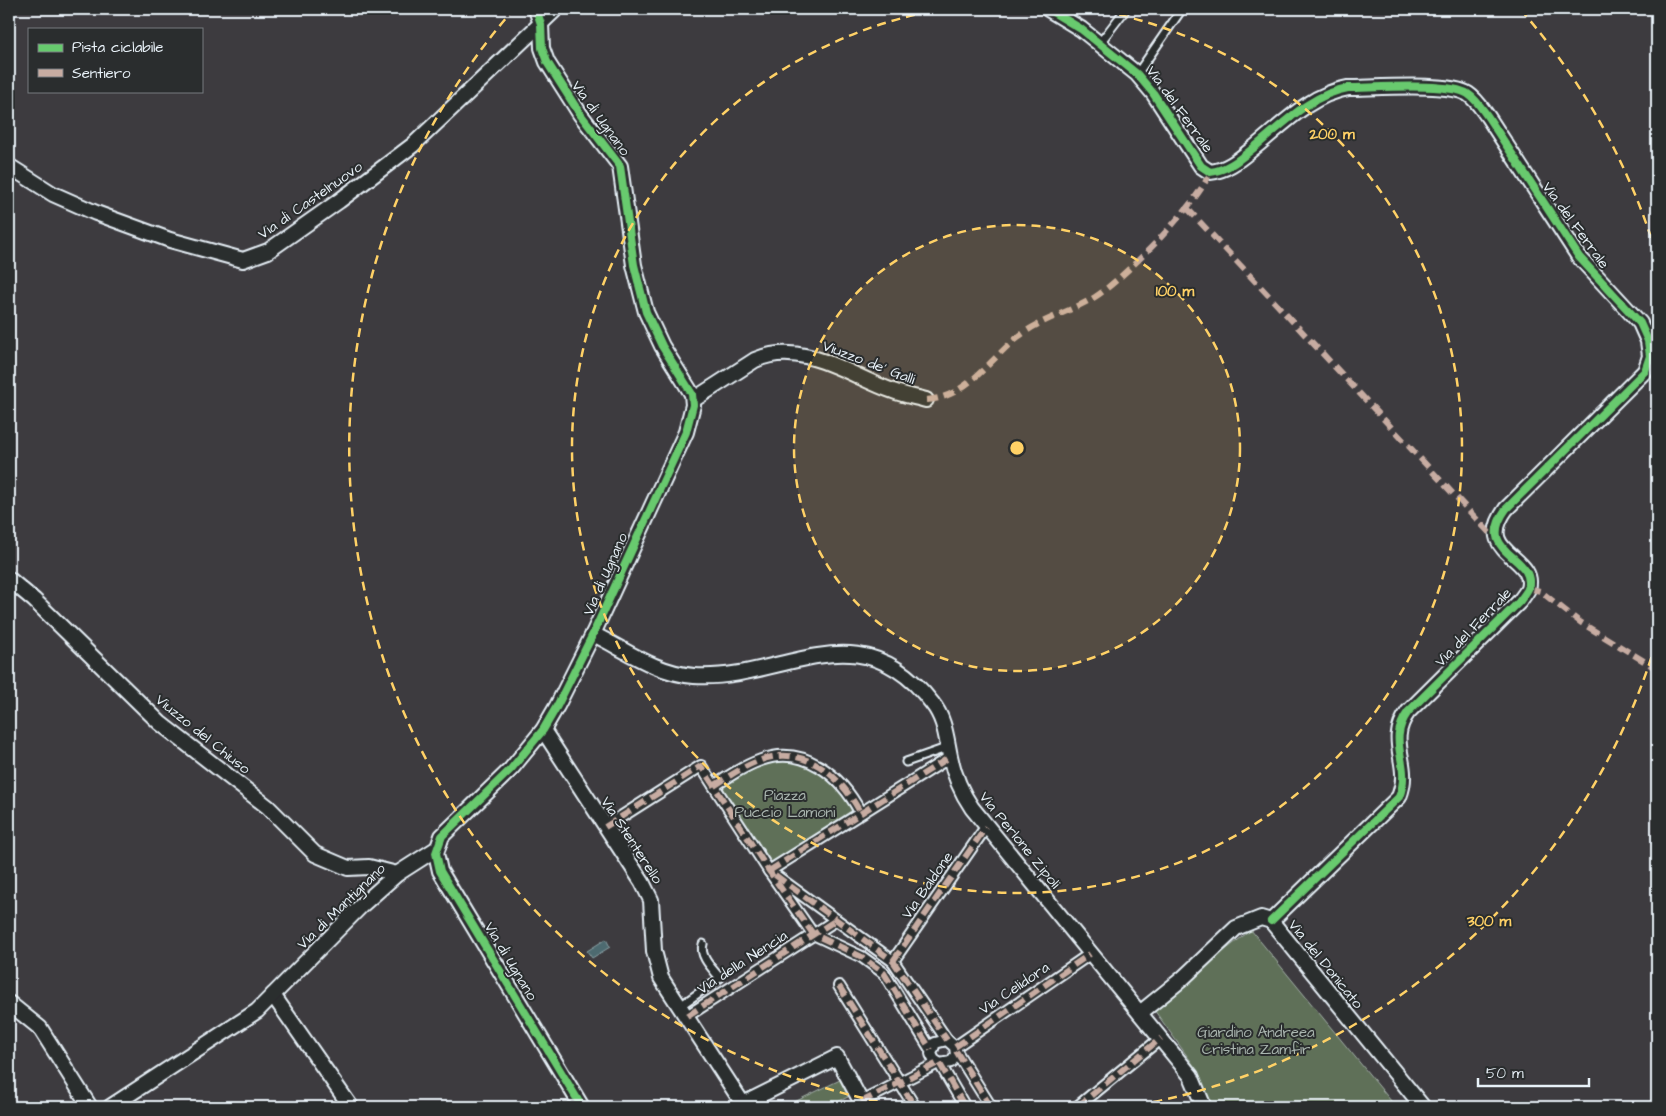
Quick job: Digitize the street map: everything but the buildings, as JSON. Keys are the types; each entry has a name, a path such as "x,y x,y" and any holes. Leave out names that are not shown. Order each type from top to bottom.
{"street":[{"name":"Via di Ugnano","path":"536,9 541,24 540,39 547,62 575,106 620,166 634,265 646,312 662,346 690,390 693,400 686,432 593,634 543,730 510,769 444,833 436,849 440,871 582,1107"},
{"name":"Via di Castelnuovo","path":"9,166 53,194 96,213 170,240 243,260 276,245 340,201 413,145 556,9"},
{"name":"Via del Ferrale","path":"1048,9 1099,44 1137,74 1153,94 1201,166 1210,172 1221,171 1238,161 1287,120 1319,97 1333,90 1348,88 1446,88 1466,92 1476,100 1488,117 1579,257 1640,323 1648,341 1650,356 1645,371 1506,509 1497,522 1495,533 1501,545 1522,566 1527,578 1528,588 1519,602 1408,712 1400,724 1397,741 1404,762 1404,784 1399,797 1271,921"},
{"name":"Viuzzo de' Galli","path":"693,400 765,355 786,354 833,364 893,392 926,400"},
{"name":"Viuzzo del Chiuso","path":"9,579 34,600 160,723 268,807 315,854 348,868 369,867 398,874"},
{"name":"Via Perlone Zipoli","path":"593,634 660,669 694,676 739,671 827,654 863,656 904,674 921,690 941,717 963,794 986,827 1195,1081 1204,1107"},
{"name":"Via Stenterello","path":"543,730 642,882 651,900 656,966 661,978 744,1106 838,1057 863,1105 900,1082 939,1063"},
{"path":"769,871 950,752"},
{"path":"714,786 763,759 784,755 811,760 832,775 849,792 860,812"},
{"path":"605,827 701,766 769,871 813,934 862,957 884,973 931,1050 932,1056 939,1063 965,1107"},
{"name":"Via Baldone","path":"893,961 986,827"},
{"name":"Via di Mantignano","path":"110,1107 257,1011 362,906 398,874 436,849"},
{"path":"769,871 893,961 953,1046 991,1107"},
{"name":"Via del Donicato","path":"1140,1013 1182,979 1236,928 1261,918 1271,921 1423,1107"},
{"name":"Via della Nencia","path":"684,1011 836,920"},
{"name":"Via Celidora","path":"953,1046 1090,954"},
{"path":"839,986 915,1107"},
{"path":"274,995 351,1107"},
{"path":"9,1003 40,1028 90,1107"},
{"path":"1077,1107 1161,1038"},
{"path":"931,1050 938,1040 953,1046"},
{"path":"939,1063 951,1062 953,1046"}],"lane":[{"path":"1099,44 1126,9"},
{"path":"1137,74 1182,9"},
{"path":"906,762 950,752"},
{"path":"684,1011 720,978 704,957 701,949 703,944"}],"green space":[{"name":"Piazza Puccio Lamoni","path":"784,760 808,766 825,775 839,789 854,809 772,863 722,786 752,770"},
{"name":"Giardino Andreea Cristina Zamfir","path":"1251,930 1396,1107 1213,1107 1195,1067 1152,1007"},
{"path":"840,1080 848,1097 827,1107 784,1107"}],"water":[{"path":"606,939 610,947 592,958 587,951"}],"marked path":[{"path":"926,400 940,398 953,393 976,376 1018,337 1046,320 1095,297 1108,288 1177,220 1192,202 1210,172"},
{"path":"1187,208 1498,542"},
{"path":"1528,588 1540,591 1580,622 1657,669"},
{"path":"714,786 743,768 761,760 777,756 792,756 820,766 843,786 860,812"},
{"path":"769,871 950,757"},
{"path":"605,827 701,766 769,871 813,934 862,957 884,973 931,1050"},
{"path":"893,961 986,827"},
{"path":"775,875 893,961 947,1040"},
{"path":"687,1016 836,920"},
{"path":"955,1047 1090,954"},
{"path":"839,986 915,1107"},
{"path":"1077,1107 1161,1038"},
{"path":"956,1051 991,1107"},
{"path":"861,1102 938,1063"},
{"path":"940,1064 965,1107"}],"cycle path":[{"path":"536,9 541,24 542,48 547,62 580,114 620,166 634,265 646,312 662,346 692,394 693,405 686,432 593,634 557,706 543,730 511,769 442,836 436,853 440,871 582,1107"},
{"path":"1048,9 1081,29 1137,74 1153,93 1201,166 1210,172 1223,169 1235,162 1310,103 1335,91 1348,88 1429,87 1459,90 1468,94 1477,102 1488,117 1579,257 1640,323 1648,341 1650,356 1645,371 1506,509 1498,524 1497,536 1501,546 1524,569 1529,578 1528,589 1519,602 1408,712 1399,734 1403,773 1399,797 1271,921"}]}
